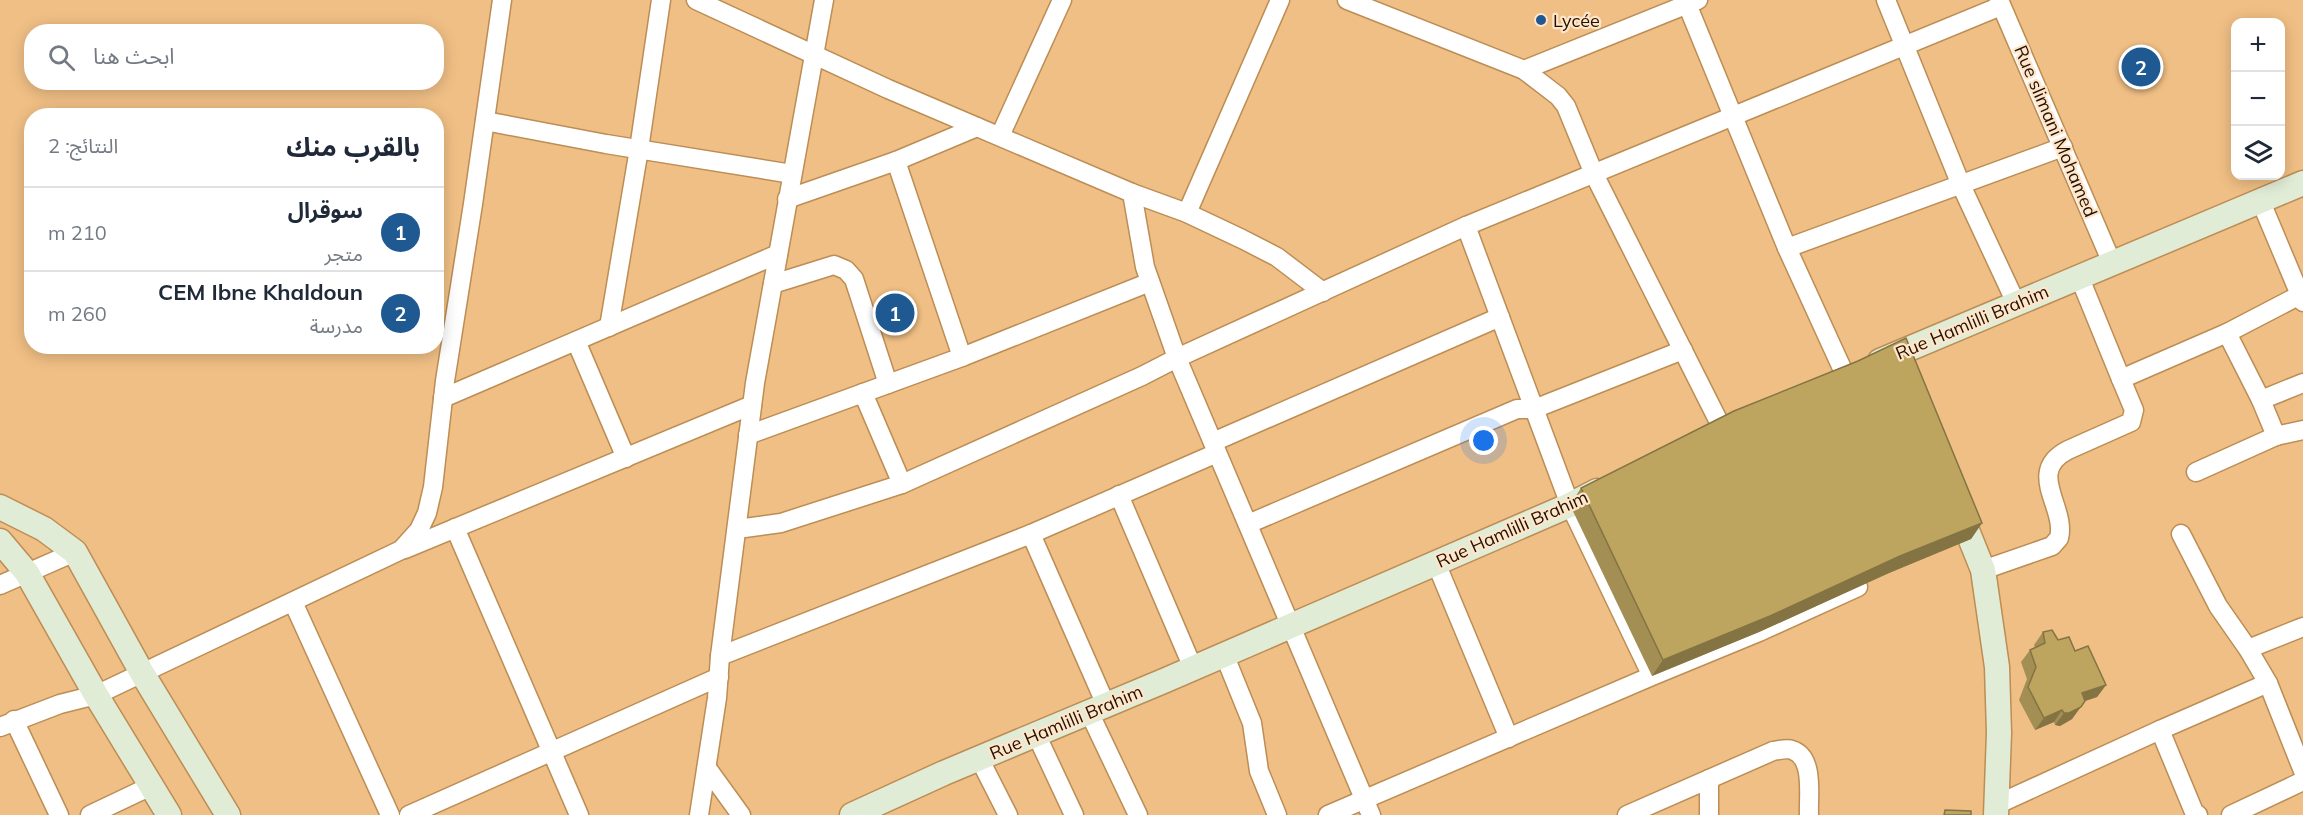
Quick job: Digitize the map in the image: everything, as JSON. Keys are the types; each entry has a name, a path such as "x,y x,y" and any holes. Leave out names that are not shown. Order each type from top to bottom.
{"street":[{"path":"401,550 412,540 427,513 433,488 443,398 502,0"},
{"path":"609,327 661,0"},
{"path":"696,0 977,127 1132,193 1187,213 1277,257 1323,292"},
{"path":"699,815 719,677 752,405 824,0"},
{"path":"1000,136 1062,0"},
{"path":"1187,213 1280,0"},
{"path":"1347,0 1392,8 1524,70 1544,84 1566,106 1594,174 1722,428"},
{"path":"1886,0 1961,185 2016,303"},
{"path":"1524,70 1692,2 1836,381"},
{"path":"737,528 780,523 902,484 1466,226 1905,46 2000,3"},
{"name":"Rue slimani Mohamed","path":"2000,3 2112,263"},
{"path":"485,121 792,174"},
{"path":"788,199 896,161 977,127"},
{"path":"1787,248 2063,147"},
{"path":"896,161 962,357"},
{"name":"Rue Hamlilli Brahim","path":"1836,381 1899,364 2016,303 2303,183"},
{"path":"1132,193 1145,267 1177,358 1368,807"},
{"path":"2121,379 2301,299 2261,202"},
{"path":"1466,226 1570,505 1652,676"},
{"path":"443,398 778,254"},
{"path":"773,284 834,265 846,270 854,279 888,384"},
{"path":"1983,570 2052,546 2059,538 2060,522 2049,488 2048,475 2053,462 2059,454 2131,422 2134,410 2079,276"},
{"path":"748,435 962,357 1150,282"},
{"path":"720,656 1031,534 1500,317"},
{"path":"2227,333 2261,400 2276,436"},
{"path":"576,341 626,458"},
{"path":"1248,524 1517,409 1534,409 1683,350"},
{"path":"2261,400 2303,383"},
{"path":"863,393 902,484"},
{"path":"59,815 7,724 60,704 96,695 401,550 752,405"},
{"path":"2196,472 2276,436 2303,430"},
{"name":"Rue Hamlilli Brahim","path":"852,815 979,758 1570,505 1621,479"},
{"path":"1949,486 1960,543 1983,570 1997,667 1999,733 1996,810 2160,730 2268,683"},
{"path":"1119,495 1193,668"},
{"path":"0,507 44,529 75,552 142,673 228,815"},
{"path":"455,528 579,815"},
{"path":"1031,534 1138,815"},
{"path":"2181,534 2218,606 2268,683 2303,771"},
{"path":"0,541 27,573 96,695 169,815"},
{"path":"0,585 75,552"},
{"path":"1436,562 1509,738"},
{"path":"1328,815 1368,807 1509,738 1759,632 1878,578"},
{"path":"292,602 390,815"},
{"path":"2248,649 2303,627"},
{"path":"1224,654 1252,723 1259,771 1277,815"},
{"path":"409,815 719,677"},
{"path":"2160,730 2194,812 2198,815"},
{"path":"1036,734 1074,815"},
{"path":"1627,815 1773,751 1792,749 1802,756 1808,769 1809,815"},
{"path":"979,758 1008,815"},
{"path":"707,768 741,815"},
{"path":"1709,779 1709,815"},
{"path":"2231,815 2303,782"},
{"path":"90,815 151,786"}],"building":[{"path":"1906,338 1982,523 1900,556 1770,616 1663,660 1581,488 1734,411 1858,361"},
{"path":"2052,630 2058,640 2069,637 2075,651 2088,646 2106,685 2082,693 2085,701 2081,707 2069,713 2064,713 2062,710 2044,718 2028,687 2036,667 2030,650 2045,643 2043,632"},
{"path":"1945,810 1971,811 1971,815 1944,815"}],"place":[{"name":"Lycée","path":"1541,20"},
{"name":"CEM Ibne Khaldoun","path":"2141,67"},
{"name":"سوقرال","path":"895,313"}]}
